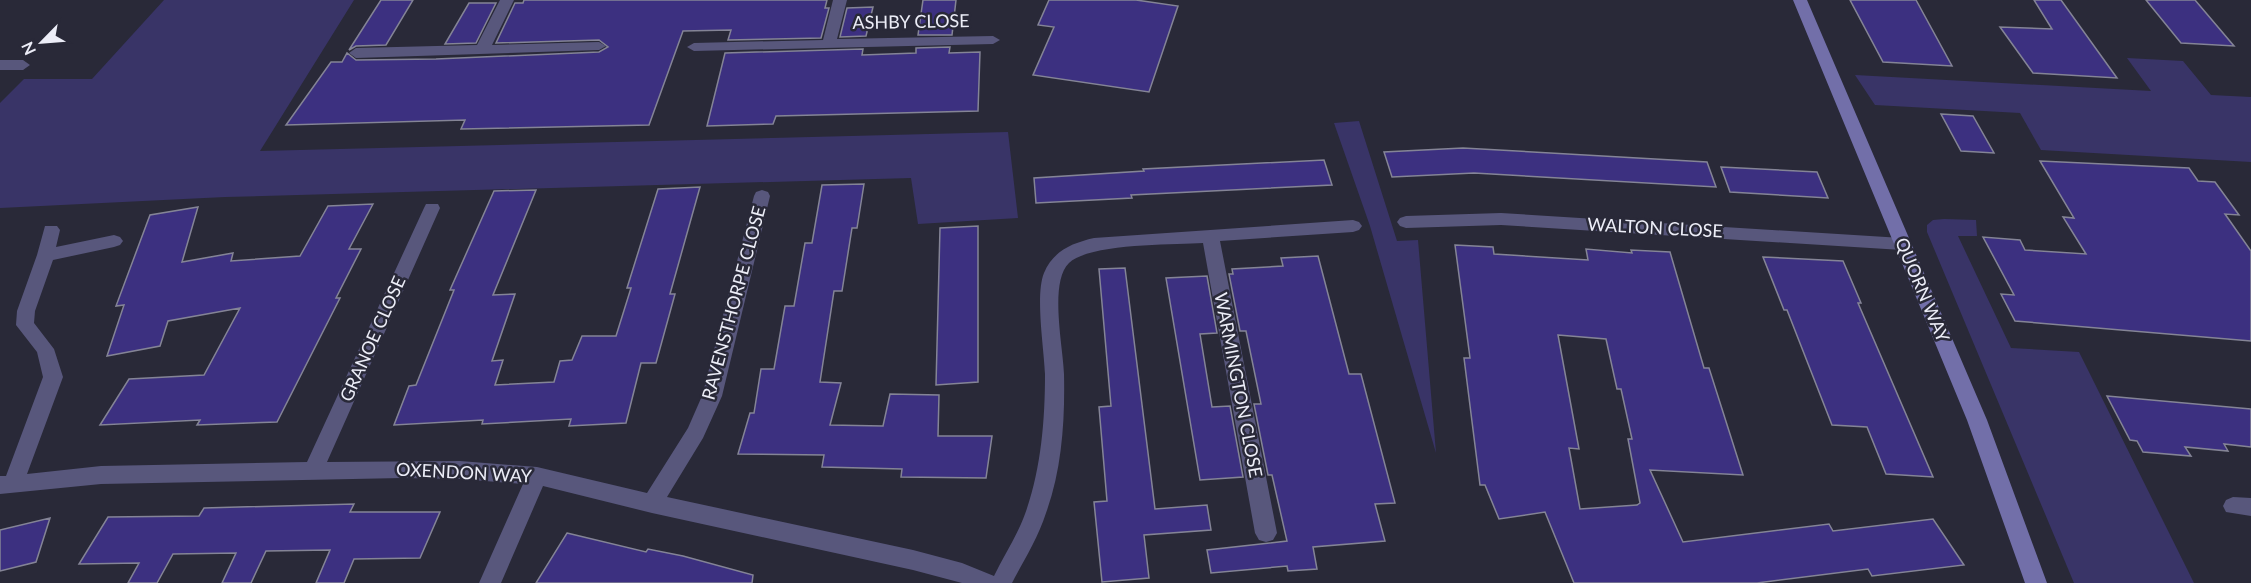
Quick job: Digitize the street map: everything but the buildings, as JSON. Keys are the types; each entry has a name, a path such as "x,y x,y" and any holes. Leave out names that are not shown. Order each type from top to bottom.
{"street":[{"path":"482,49 507,0"},
{"name":"ASHBY CLOSE","path":"829,43 840,0"},
{"name":"QUORN WAY","path":"1800,0 1977,420 2036,583"},
{"name":"ASHBY CLOSE","path":"694,47 993,40"},
{"path":"356,53 598,46"},
{"path":"0,65 23,65"},
{"name":"RAVENSTHORPE CLOSE","path":"652,504 696,432 712,396 762,196"},
{"name":"GRANOE CLOSE","path":"313,471 432,208"},
{"name":"WALTON CLOSE","path":"1406,222 1461,219 1513,220 1902,244"},
{"path":"1001,583 1035,514 1048,470 1055,381 1049,290 1053,268 1067,254 1087,245 1353,226"},
{"path":"6,484 49,392 53,377 45,349 25,325 26,311 46,255 51,230"},
{"name":"WARMINGTON CLOSE","path":"1210,236 1266,533"},
{"path":"46,255 114,241"},
{"name":"OXENDON WAY","path":"6,484 101,475 313,471 441,470 537,476 652,504 913,560 962,573 987,583"},
{"path":"490,583 537,476"}],"shaded area":[{"path":"164,0 354,0 260,151 1008,132 1018,218 918,224 911,178 225,197 0,208 0,103 24,79 92,79"},
{"path":"2127,58 2183,61 2211,95 2251,97 2251,162 2041,150 2020,113 1875,105 1855,75 2151,91"},
{"path":"1359,121 1397,241 1418,240 1436,453 1370,226 1334,123"},
{"path":"1933,220 1976,220 1977,236 1958,236 2011,348 2079,352 2194,583 2074,583 1927,232 1927,225"}]}
